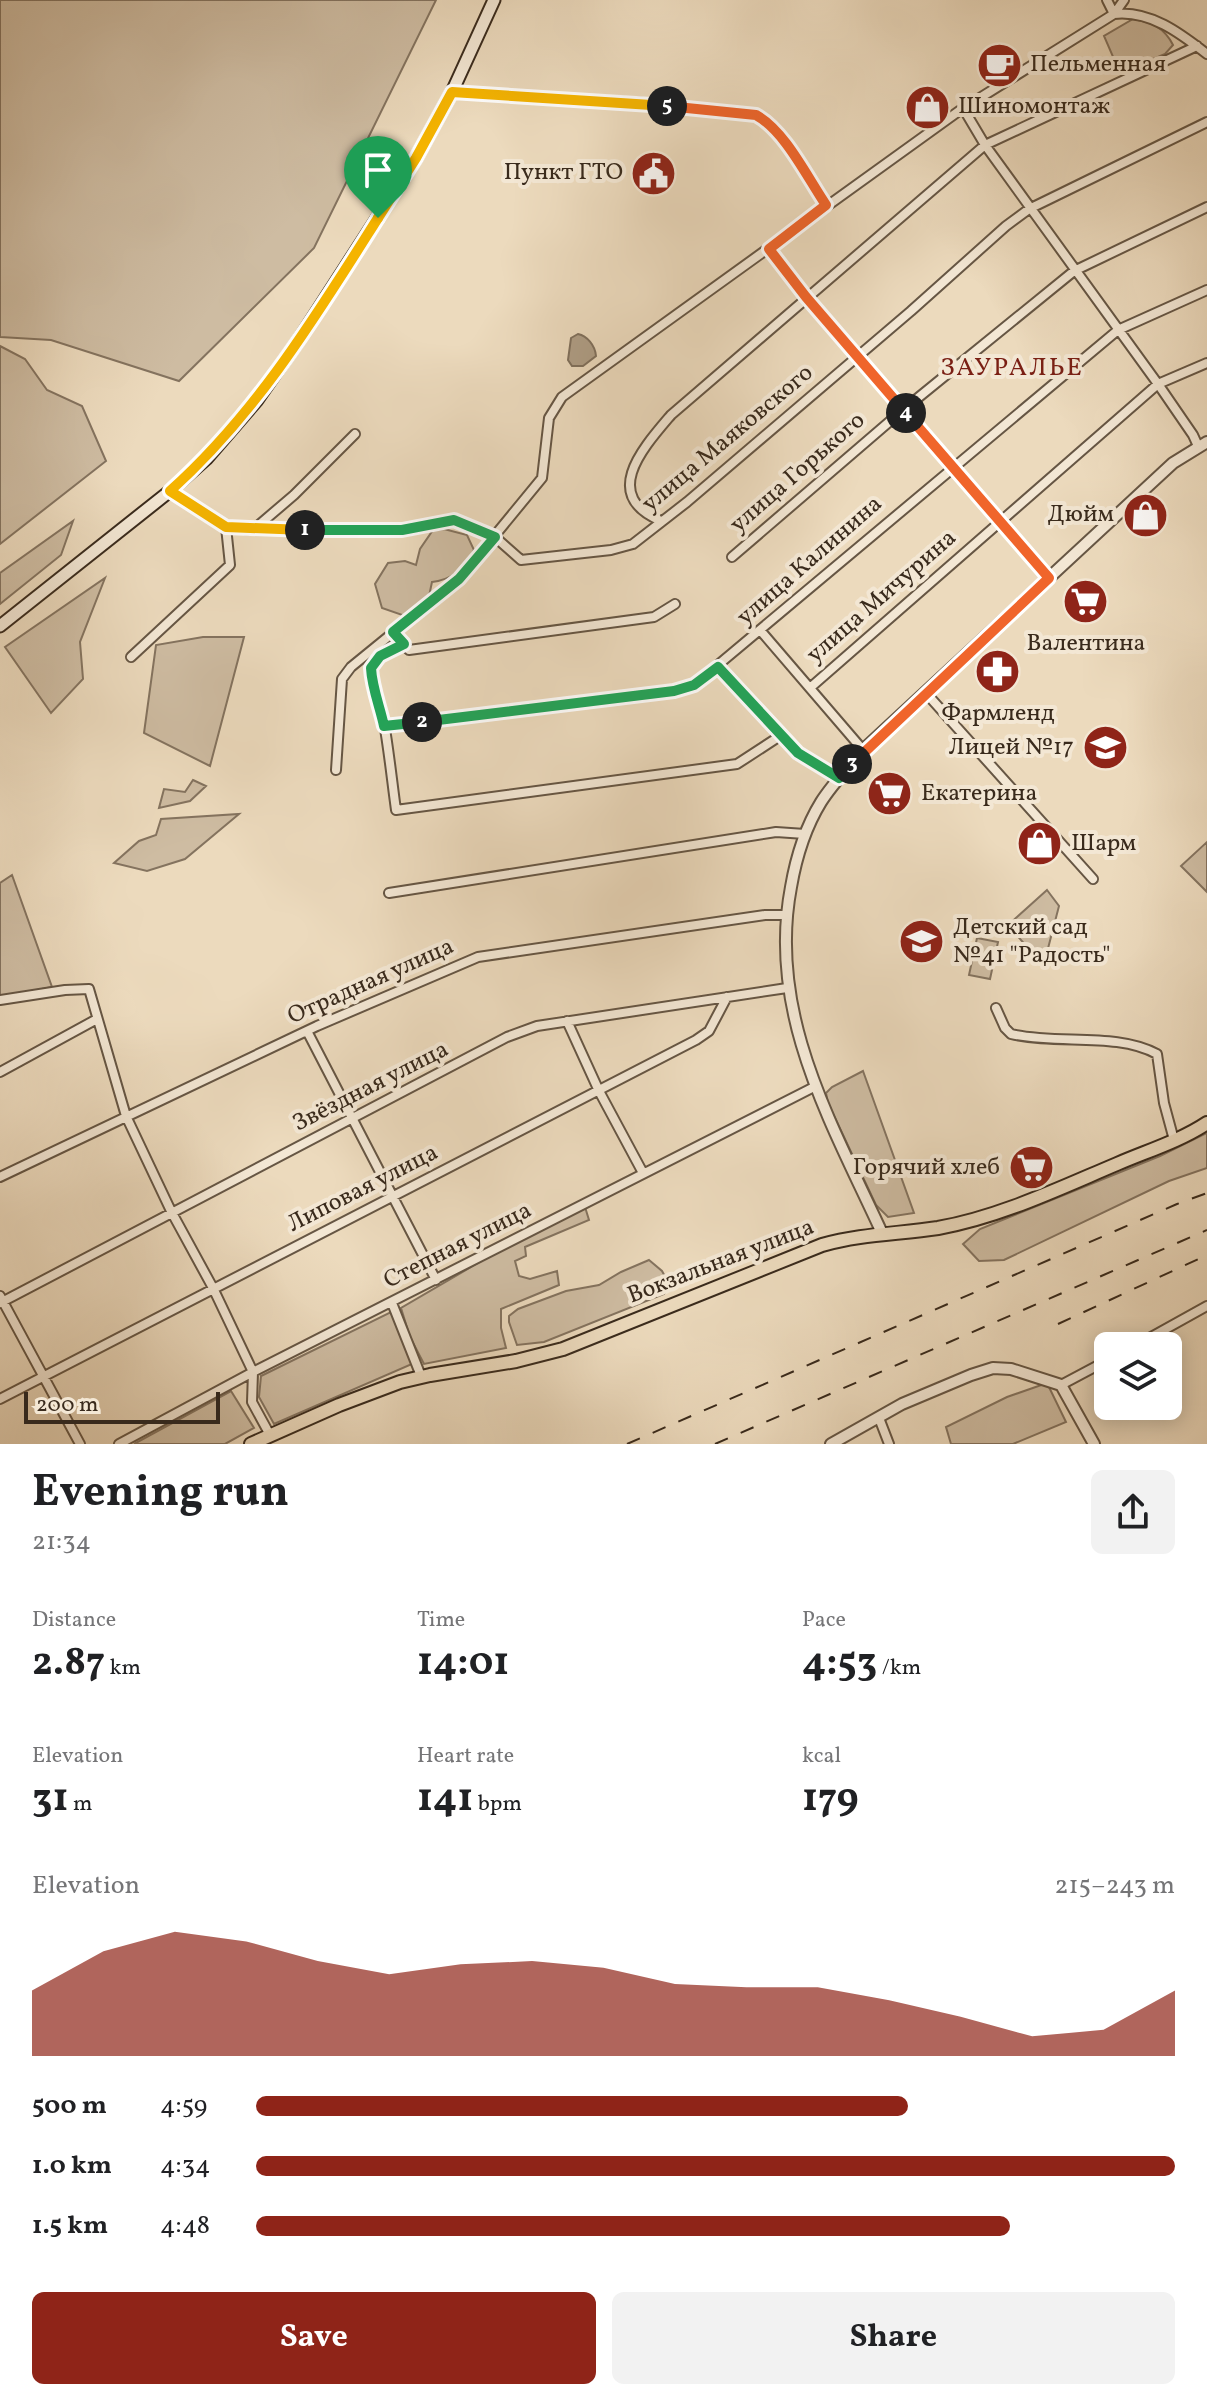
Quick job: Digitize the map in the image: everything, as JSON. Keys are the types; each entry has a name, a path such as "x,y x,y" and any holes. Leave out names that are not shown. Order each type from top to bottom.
{"main road":[{"path":"0,626 170,491 227,436 278,372 416,158 452,92 494,0"},
{"name":"Вокзальная улица","path":"251,1444 376,1390 421,1376 542,1356 843,1239 937,1228 978,1218 1174,1140 1207,1123"}],"street":[{"path":"1107,0 1114,14"},
{"path":"336,770 342,679 351,667 459,579 542,478 549,418 562,397 963,108 1114,14 1124,0"},
{"path":"1114,14 1128,12 1153,18 1207,54"},
{"path":"661,521 641,511 634,502 630,487 632,470 643,448 671,415 985,145 1197,46"},
{"path":"452,92 643,103 756,115 779,134 826,205"},
{"path":"882,1233 816,1086 793,1020 784,951 785,915 805,834 821,803 863,750 1173,463 1202,444 1029,209 963,108"},
{"name":"улица Маяковского","path":"226,527 253,530 402,530 454,520 495,537 521,560 611,550 633,544 687,502 1029,209 1207,122"},
{"name":"улица Горького","path":"732,557 903,410 1074,271 1207,207"},
{"path":"769,249 856,357 1049,578"},
{"name":"улица Калинина","path":"384,726 674,691 694,685 1118,330 1207,290"},
{"name":"улица Мичурина","path":"811,687 1158,384 1207,363"},
{"path":"253,530 294,495 355,434"},
{"path":"131,657 230,565 226,527 170,491"},
{"path":"393,632 409,650 654,617 675,604"},
{"path":"760,630 863,750"},
{"path":"404,644 380,656 371,668 384,726 396,810 737,764 780,736"},
{"path":"718,667 798,753 839,778"},
{"path":"926,693 1093,879"},
{"path":"389,893 776,832 805,834"},
{"name":"Отрадная улица","path":"0,1177 307,1031 478,957 765,915 785,915"},
{"name":"Звёздная улица","path":"1,1300 507,1037 537,1026 787,988"},
{"path":"0,1000 89,989 126,1116 253,1372 252,1402 270,1435"},
{"name":"Липовая улица","path":"0,1399 599,1091 709,1031 727,997"},
{"path":"996,1008 1011,1034 1065,1041 1120,1042 1138,1045 1157,1054 1164,1103 1174,1140"},
{"path":"0,1072 97,1019"},
{"path":"567,1021 599,1091 643,1173"},
{"path":"307,1031 436,1280"},
{"name":"Степная улица","path":"119,1444 253,1372 816,1086"},
{"path":"1,1300 80,1444"},
{"path":"392,1303 421,1376"},
{"path":"1160,1332 1207,1306"},
{"path":"1061,1385 1094,1367"},
{"path":"831,1444 939,1387 993,1368 1011,1369 1061,1385 1094,1444"},
{"path":"879,1418 889,1444"}],"shaded area":[{"path":"0,0 436,0 314,248 179,381 51,340 0,337"},
{"path":"1133,19 1156,26 1173,45 1165,54 1120,73 1104,36"},
{"path":"578,334 590,342 596,356 583,366 572,366 568,360 571,338"},
{"path":"0,346 25,359 47,390 82,406 106,461 0,544"},
{"path":"73,521 61,555 0,604 0,573"},
{"path":"444,529 467,535 474,550 467,563 452,576 432,582 428,601 405,616 382,608 375,584 388,563 405,561 416,565 420,549 433,530"},
{"path":"105,578 80,642 83,679 51,713 5,647"},
{"path":"203,637 244,637 210,766 144,733 156,645"},
{"path":"193,780 206,786 190,801 159,808 164,789 185,792"},
{"path":"239,814 185,859 147,871 114,863 139,841 156,835 161,819"},
{"path":"1207,842 1207,892 1181,866"},
{"path":"12,875 52,987 0,997 0,883"},
{"path":"1047,890 1059,906 1045,960 1040,962 1008,925"},
{"path":"977,938 998,942 990,979 969,975"},
{"path":"863,1071 914,1213 888,1217 876,1205 828,1103 826,1093 832,1087"},
{"path":"1207,1133 1207,1168 1169,1181 1004,1260 979,1261 963,1244 980,1229 1160,1156"},
{"path":"585,1207 589,1220 525,1247 526,1256 515,1261 519,1276 530,1279 557,1271 559,1285 501,1309 501,1328 506,1348 424,1364 410,1337 401,1308 483,1260"},
{"path":"725,1258 737,1258 743,1262 689,1282 691,1273"},
{"path":"649,1260 662,1271 670,1286 664,1294 544,1342 517,1345 509,1316 518,1309 566,1291 599,1285"},
{"path":"391,1312 412,1364 274,1424 259,1397 261,1376"},
{"path":"1047,1383 1066,1422 1013,1444 951,1444 946,1427 1007,1397"},
{"path":"231,1391 254,1428 225,1444 134,1444"}],"railway":[{"path":"627,1444 1207,1193"},
{"path":"715,1444 1207,1230"},
{"path":"1058,1324 1207,1255"}],"place":[{"name":"Пельменная","path":"999,65"},
{"name":"Шиномонтаж","path":"927,107"},
{"name":"Пункт ГТО","path":"654,173"},
{"name":"Дюйм","path":"1145,515"},
{"name":"Валентина","path":"1086,602"},
{"name":"Фармленд","path":"998,672"},
{"name":"Лицей №17","path":"1105,748"},
{"name":"Екатерина","path":"890,794"},
{"name":"Шарм","path":"1040,844"},
{"name":"Детский сад №41 \"Радость\"","path":"922,942"},
{"name":"Горячий хлеб","path":"1031,1168"}],"district":[{"name":"ЗАУРАЛЬЕ","path":"1012,368"}],"route":[{"path":"452,92 643,103 756,115 779,134 826,205 769,249 856,357 1049,578 863,750 839,778 798,753 718,667 694,685 674,691 384,726 371,668 380,656 404,644 393,632 459,579 495,537 454,520 402,530 253,530 226,527 170,491 206,459 257,400 378,218 452,92"}]}
